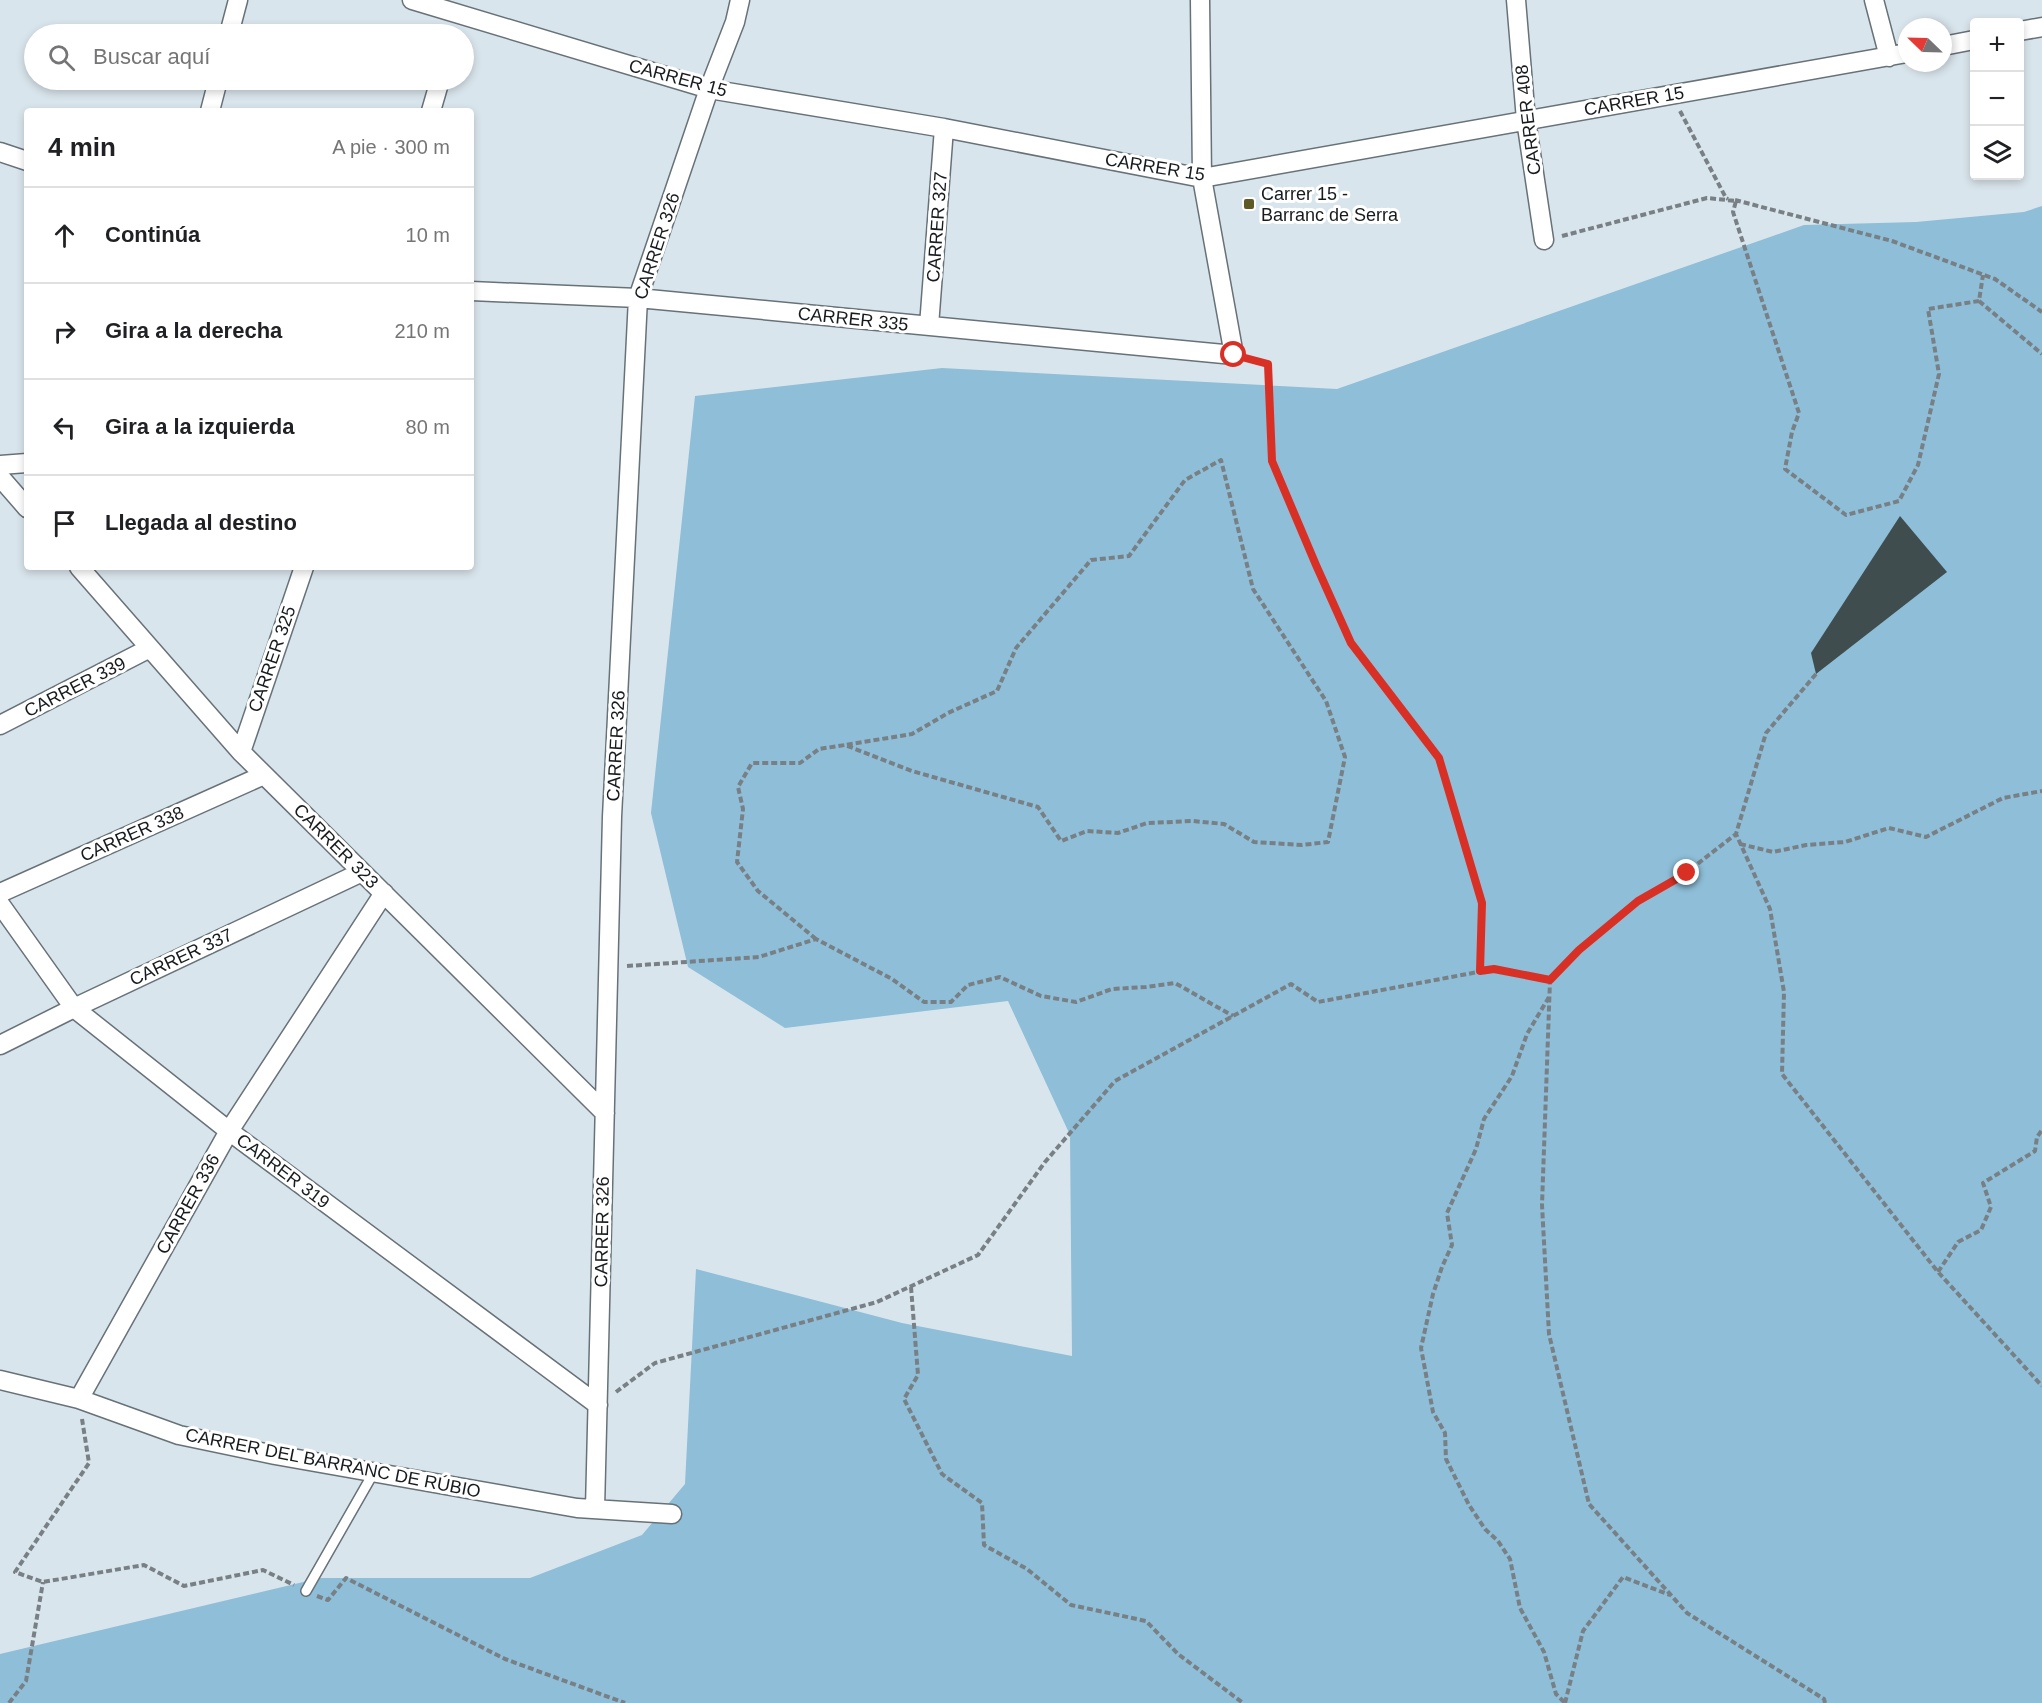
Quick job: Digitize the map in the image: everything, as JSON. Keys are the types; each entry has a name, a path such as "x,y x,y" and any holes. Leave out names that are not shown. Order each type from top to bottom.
{"street":[{"path":"232,24 238,0"},
{"name":"CARRER 15","path":"412,0 461,7 709,89 944,128 1202,178 1898,55"},
{"name":"CARRER 326","path":"596,1509 612,817 638,298 709,89 735,22 740,0"},
{"path":"1200,0 1202,178 1234,355"},
{"name":"CARRER 408","path":"1516,0 1526,120 1544,240"},
{"path":"1874,0 1898,55"},
{"path":"2024,30 2042,27"},
{"path":"1952,44 1970,41"},
{"path":"211,108 215,90"},
{"path":"433,108 437,90"},
{"name":"CARRER 327","path":"929,326 944,128"},
{"path":"0,152 24,160"},
{"name":"CARRER 335","path":"474,291 638,298 1234,355"},
{"path":"0,465 24,464"},
{"path":"0,477 24,505"},
{"name":"CARRER 323","path":"82,570 241,752 605,1113"},
{"name":"CARRER 325","path":"241,752 303,570"},
{"name":"CARRER 339","path":"0,725 150,648"},
{"name":"CARRER 338","path":"0,893 264,775"},
{"name":"CARRER 337","path":"0,1045 362,872"},
{"name":"CARRER 336","path":"79,1400 229,1131 384,894"},
{"name":"CARRER 319","path":"0,904 74,1008 229,1131 598,1405"},
{"name":"CARRER DEL BARRANC DE RÚBIO","path":"0,1380 79,1400 179,1435 275,1455 577,1508 672,1514"}],"lane":[{"path":"306,1591 374,1472"}],"path":[{"path":"1671,94 1726,198 1893,241 1995,279 2042,312"},
{"path":"1544,240 1707,198 1736,201"},
{"path":"1736,201 1733,212 1799,413 1792,432 1785,469 1846,515 1899,501 1918,465 1939,374 1928,309 1979,301 2042,354"},
{"path":"1979,301 1983,275"},
{"path":"1234,355 1268,364 1272,461 1351,643 1439,758 1482,903 1480,971"},
{"path":"845,745 912,771 1038,807 1061,841 1087,831 1118,833 1147,823 1193,821 1224,824 1254,842 1302,845 1328,842 1345,757 1326,701 1253,589 1221,460 1185,480 1129,556 1090,560 1016,648 997,691 948,713 912,734 819,749 800,763 752,763 738,787 743,809 737,862 758,891 816,939 892,980 924,1002 951,1002 968,985 1000,977 1041,996 1076,1002 1112,989 1175,983 1233,1016"},
{"path":"1816,674 1766,733 1736,834 1687,873 1638,901 1579,950 1550,980 1542,1205 1550,1334 1590,1504 1687,1613 1824,1699 1825,1703"},
{"path":"1740,844 1773,852 1806,845 1845,842 1889,828 1926,837 2003,798 2042,791"},
{"path":"1736,834 1770,909 1784,992 1782,1074 1938,1272 2042,1386"},
{"path":"609,968 759,957 816,939"},
{"path":"598,1405 655,1363 877,1302 978,1255 1046,1162 1116,1081 1292,984 1318,1002 1494,969 1550,980"},
{"path":"1549,997 1527,1034 1512,1076 1485,1119 1476,1149 1447,1213 1452,1245 1433,1294 1421,1348 1433,1412 1445,1433 1446,1459 1469,1505 1510,1559 1520,1608 1544,1652 1556,1694 1565,1703"},
{"path":"1938,1272 1958,1242 1981,1230 1991,1207 1983,1183 2035,1150 2037,1137 2042,1130"},
{"path":"910,1287 918,1375 904,1399 942,1474 982,1503 984,1545 1027,1569 1071,1605 1146,1621 1178,1654 1243,1703"},
{"path":"79,1400 89,1463 15,1572 43,1582 144,1565 184,1586 263,1570 328,1600 346,1578 505,1659 625,1703"},
{"path":"1565,1703 1583,1631 1623,1577 1671,1595"},
{"path":"9,1703 26,1681 43,1582"}],"shaded area":[{"path":"2042,206 2042,1703 0,1703 0,1654 320,1578 530,1578 642,1535 685,1484 696,1269 902,1323 1072,1356 1070,1135 1008,1001 785,1028 688,967 651,813 695,396 942,368 1337,389 1804,225 1916,222 2024,212"}],"building":[{"path":"1900,516 1947,572 1816,674 1811,653"}],"place":[{"name":"Carrer 15 - Barranc de Serra","path":"1249,204"}],"route":[{"path":"1234,355 1268,364 1272,461 1351,643 1439,758 1482,903 1480,971 1494,969 1550,980 1579,950 1638,901 1687,873"}]}
